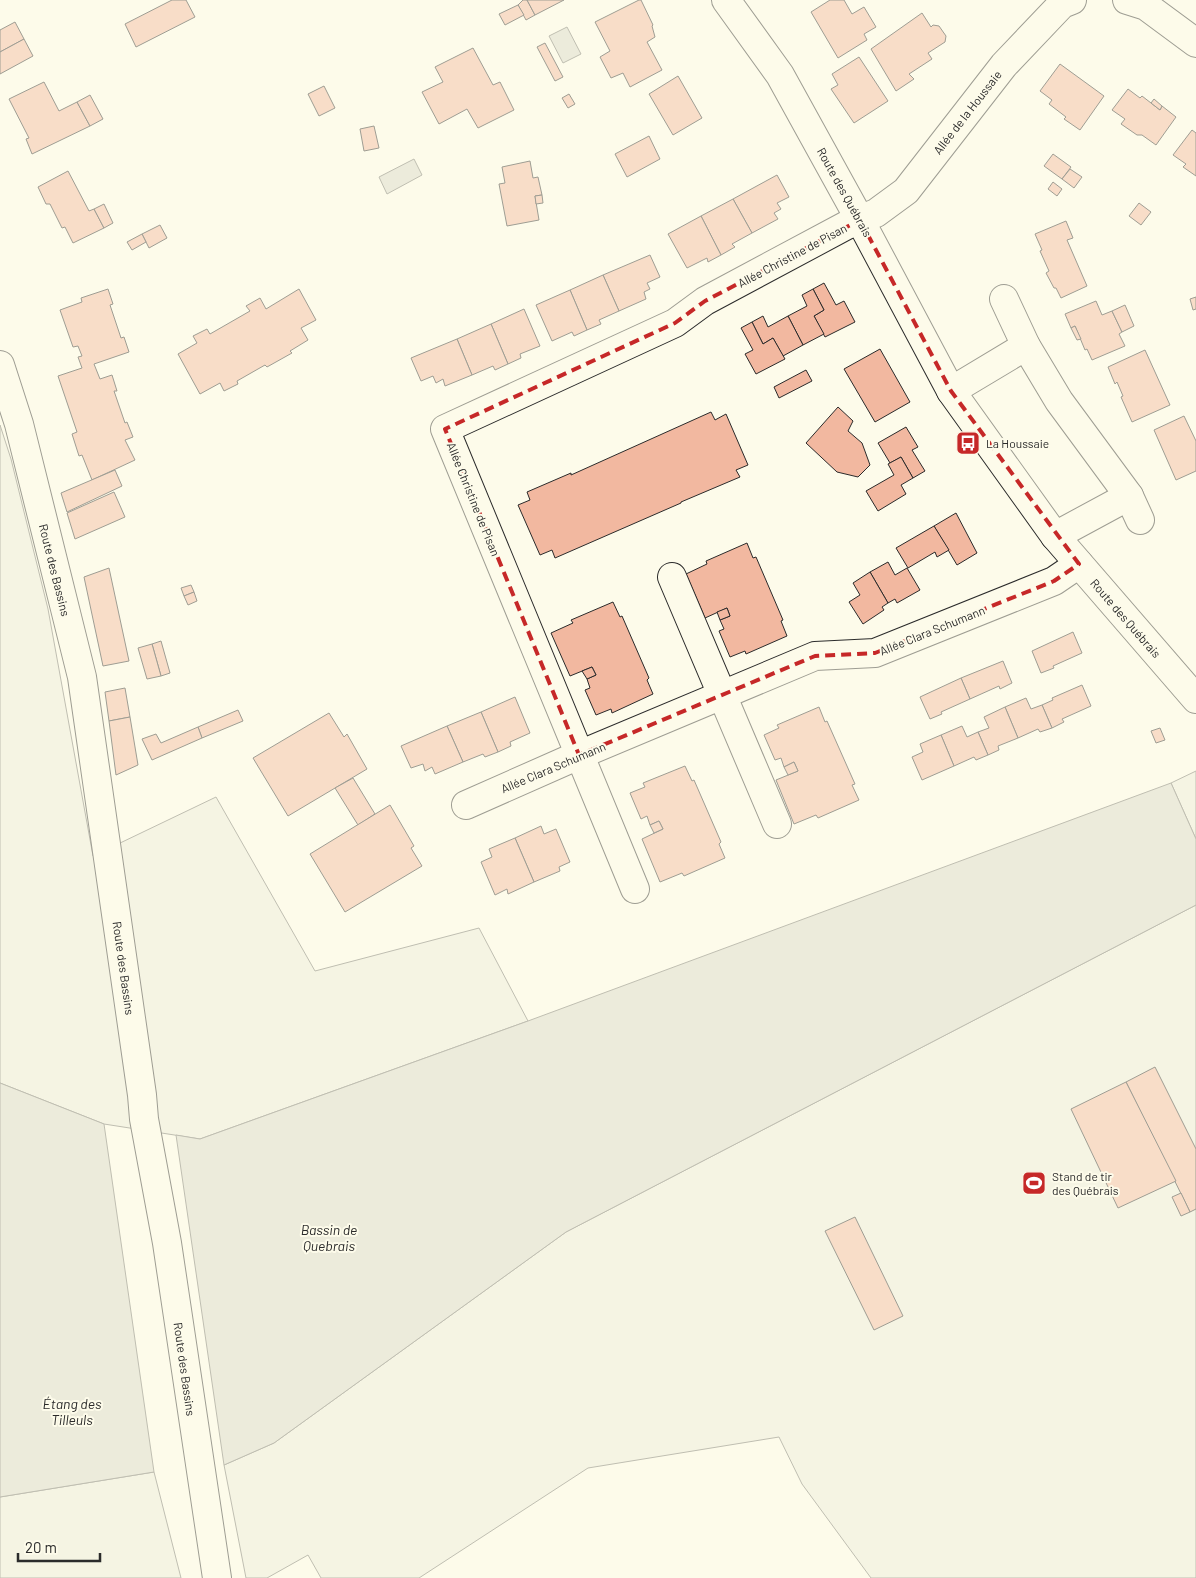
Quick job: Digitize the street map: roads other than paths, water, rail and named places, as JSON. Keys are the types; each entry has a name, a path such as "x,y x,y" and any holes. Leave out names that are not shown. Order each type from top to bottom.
{"street":[{"name":"Route des Québrais","path":"726,0 780,75 860,220 951,392 1056,536 1196,699"},
{"name":"Allée de la Houssaie","path":"860,220 876,213 906,191 1004,65 1062,4 1072,0"},
{"path":"1127,0 1146,6 1196,43"},
{"name":"Allée Christine de Pisan","path":"635,889 445,429 675,323 705,301 860,220"},
{"path":"1004,299 1026,346 1059,401 1128,496 1140,520"},
{"path":"951,392 1026,346"},
{"name":"Route des Bassins","path":"0,365 19,424 82,677 144,1119 167,1242 217,1578"},
{"path":"1056,536 1128,496"},
{"name":"Allée Clara Schumann","path":"466,805 815,656 876,653 1054,580 1079,564"},
{"path":"672,577 777,824"}],"water":[{"path":"567,27 581,54 563,63 549,36"},
{"path":"414,159 422,175 387,194 379,177"},
{"name":"Bassin de Quebrais","path":"1171,783 1196,839 1196,905 566,1232 274,1443 224,1465 176,1135 200,1139 528,1021"},
{"name":"Étang des Tilleuls","path":"0,1083 104,1124 154,1472 0,1497"}],"place":[{"name":"La Houssaie","path":"968,443"},
{"name":"Stand de tir des Québrais","path":"1034,1183"}]}
